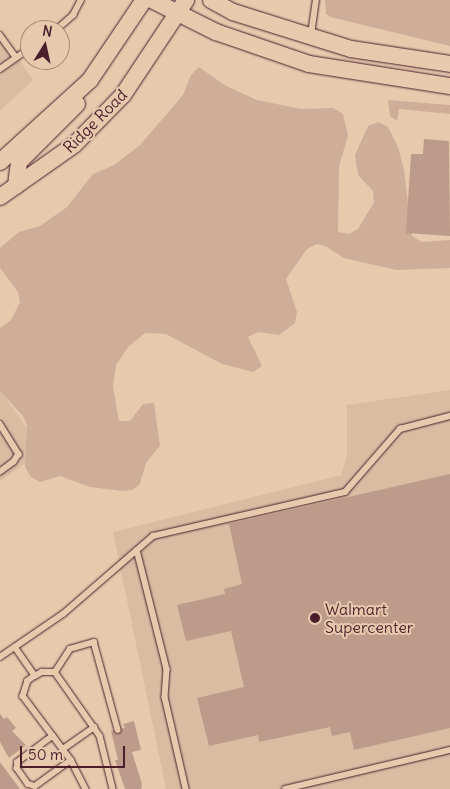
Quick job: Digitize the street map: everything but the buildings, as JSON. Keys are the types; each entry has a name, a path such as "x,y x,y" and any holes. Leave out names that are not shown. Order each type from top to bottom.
{"main road":[{"name":"Ridge Road","path":"1,158 90,80 144,0"},
{"path":"152,0 182,7 216,32 309,64 450,86"},
{"path":"211,0 233,12 351,49 450,64"},
{"name":"Ridge Road","path":"0,197 74,145 124,95 182,7"},
{"path":"16,186 19,162 71,112 90,80"}],"lane":[{"path":"67,20 73,15 81,0"},
{"path":"310,37 316,0"},
{"path":"0,35 16,57"},
{"path":"0,69 20,54"},
{"path":"0,657 63,614 153,536 346,492 400,429 450,416"},
{"path":"0,424 19,451 14,462 0,472"},
{"path":"137,550 167,669 165,697 186,789"},
{"path":"55,672 70,650 94,642 118,730"},
{"path":"15,648 35,676"},
{"path":"55,672 42,672 28,681 24,696 71,760 86,789"},
{"path":"55,672 100,736 113,789"},
{"path":"63,749 94,727"},
{"path":"53,736 18,762 17,768 28,784 35,786 71,760"},
{"path":"284,789 450,750"}],"shaded area":[{"path":"325,0 450,0 450,46 330,17 326,14"},
{"path":"0,32 20,61 20,70 26,70 33,80 0,111"},
{"path":"199,67 226,86 257,100 301,109 333,108 343,114 348,135 339,167 338,232 349,234 358,229 374,202 373,191 358,175 355,155 368,126 378,122 388,127 398,147 404,170 412,236 422,242 450,240 450,268 396,270 344,258 327,247 317,244 307,249 286,279 297,312 295,323 279,335 258,332 248,337 262,366 253,372 222,364 166,334 145,333 128,347 116,365 113,387 119,421 130,421 143,404 154,403 160,446 146,463 140,484 132,490 122,491 90,487 60,476 40,482 31,477 25,467 27,425 23,416 0,391 0,328 11,320 20,302 18,292 0,268 0,248 19,232 40,226 67,207 93,174 114,165 140,145 183,95 191,75"},
{"path":"388,100 450,105 450,114 399,109 397,121 390,116"},
{"path":"0,390 43,451 0,481"},
{"path":"450,390 450,789 166,789 113,532 341,475 347,456 347,405"}],"place":[{"name":"Walmart Supercenter","path":"315,618"}]}
